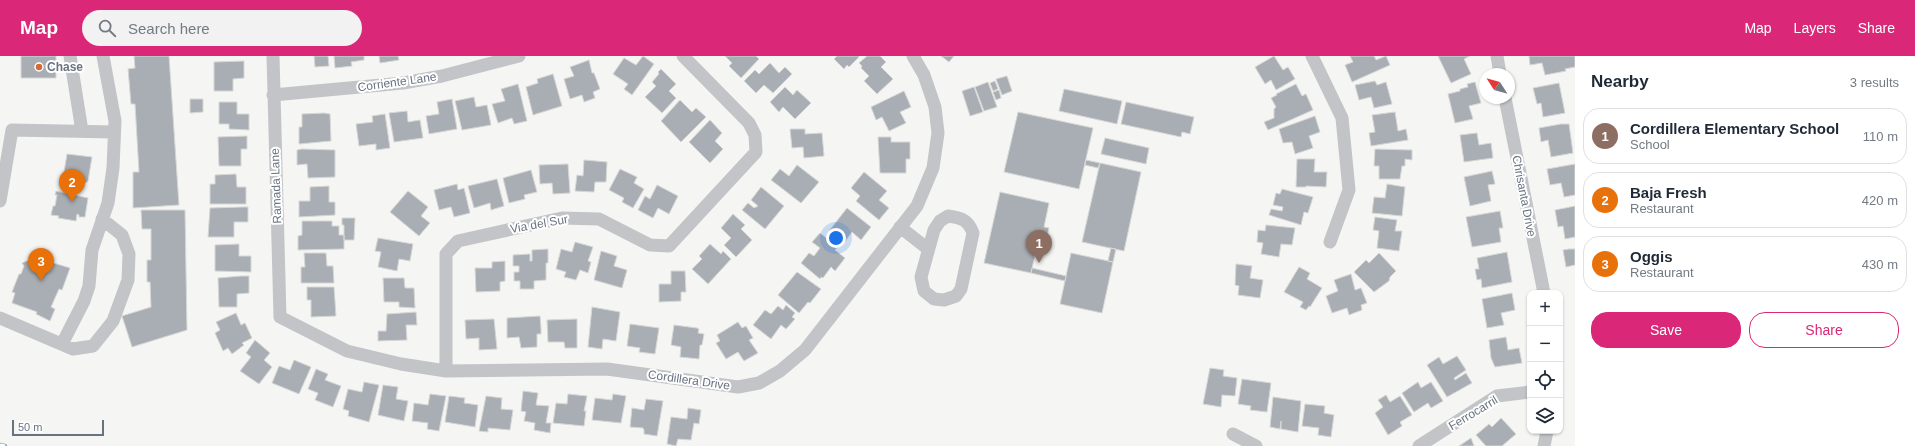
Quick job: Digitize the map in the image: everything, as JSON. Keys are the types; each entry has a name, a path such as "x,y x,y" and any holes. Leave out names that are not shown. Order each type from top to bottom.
{"street":[{"path":"70,56 82,131"},
{"path":"62,344 84,301 89,286 92,250 108,203 111,182 115,121 103,56"},
{"name":"Ramada Lane","path":"273,56 280,317"},
{"name":"Corriente Lane","path":"273,95 403,83 442,76 519,56"},
{"name":"Via del Sur","path":"446,371 446,254 458,241 562,218 599,219 650,245 669,246 756,152 753,129 683,56"},
{"name":"Cordillera Drive","path":"280,317 347,351 401,364 446,371 607,369 738,387 759,383 780,371 805,350 917,206 933,168 938,133 935,107 924,75 913,56"},
{"path":"1312,56 1342,118 1349,190 1330,242"},
{"path":"1497,56 1499,68"},
{"name":"Chrisanta Drive","path":"1506,104 1543,290"},
{"path":"0,201 12,130 114,132"},
{"path":"948,216 963,218 970,224 973,233 961,289 956,296 944,300 934,299 924,291 921,277 928,249 934,230 940,221 948,216"},
{"path":"0,318 73,349 93,346 113,321 128,280 128,254 122,235 102,219"},
{"path":"900,227 928,249"},
{"name":"Ferrocarril","path":"1420,446 1497,396 1527,392"},
{"path":"1233,434 1256,446"},
{"path":"1544,446 1546,434"}],"building":[{"name":"Chase","path":"21,56 56,56 56,78 21,78"},
{"path":"134,56 169,56 179,205 133,208 133,172 139,172 135,104 131,104 128,69 135,68"},
{"path":"314,56 328,56 329,66 315,67"},
{"path":"334,56 364,56 364,60 351,62 352,66 335,68"},
{"path":"379,56 398,56 399,60 380,63"},
{"path":"643,56 654,64 632,95 624,89 628,84 613,74 624,58 636,65"},
{"path":"725,56 756,56 759,59 741,78 729,66 732,63"},
{"path":"837,56 859,57 849,67 847,65 844,69 834,59"},
{"path":"867,56 880,56 886,62 881,67 893,79 877,94 864,81 869,76 861,68 862,66 859,63"},
{"path":"941,56 954,56 949,62"},
{"path":"1274,56 1283,70 1288,67 1295,79 1276,90 1271,80 1265,84 1255,67"},
{"path":"1350,56 1374,56 1376,60 1386,56 1390,65 1352,82 1345,65 1353,62"},
{"path":"1438,56 1470,56 1464,59 1471,74 1451,83"},
{"path":"1529,56 1575,56 1575,67 1565,69 1566,71 1545,75 1542,63 1530,65"},
{"path":"589,60 592,73 594,73 600,89 593,92 595,98 584,102 582,95 570,99 564,79 574,76 570,67"},
{"path":"244,61 244,78 233,79 233,91 214,91 214,62"},
{"path":"770,63 779,73 785,67 792,74 773,93 764,85 756,93 744,81 755,70 759,74"},
{"path":"661,69 676,84 669,91 676,98 662,113 645,97 656,86 652,82 659,74 658,72"},
{"path":"553,74 562,106 533,115 526,87 538,83 537,79"},
{"path":"1007,76 1012,91 1002,95 996,79"},
{"path":"995,81 998,89 993,91 990,83"},
{"path":"1375,81 1377,85 1386,82 1392,104 1374,108 1371,97 1359,100 1355,85"},
{"path":"988,82 997,107 984,111 975,87"},
{"path":"1475,82 1479,96 1479,104 1469,106 1473,119 1455,123 1448,94 1468,87 1467,84"},
{"path":"1559,83 1565,113 1543,117 1541,103 1537,104 1533,88"},
{"path":"518,84 527,121 514,124 512,118 498,123 492,104 505,101 501,89"},
{"path":"1296,84 1302,96 1306,94 1313,110 1268,130 1264,122 1274,118 1274,109 1276,107 1271,98"},
{"path":"785,87 793,95 797,90 811,103 795,119 783,107 779,112 770,102"},
{"path":"974,87 983,112 970,116 962,91"},
{"path":"1064,89 1122,101 1117,124 1059,111"},
{"path":"999,90 1001,98 996,100 993,92"},
{"path":"904,91 911,107 900,112 906,123 889,131 882,117 876,120 871,107"},
{"path":"474,97 476,107 487,105 491,125 462,130 455,101"},
{"path":"190,99 203,99 203,112 190,113"},
{"path":"452,99 457,129 429,134 426,116 439,114 437,102"},
{"path":"680,100 692,112 696,108 706,117 681,142 661,121"},
{"path":"219,102 237,102 237,114 249,114 249,130 229,129 229,124 219,124"},
{"path":"1126,102 1194,117 1190,134 1182,132 1181,137 1121,124"},
{"path":"407,111 408,122 420,120 423,138 394,142 389,113"},
{"path":"1018,112 1093,128 1079,189 1004,172"},
{"path":"1395,112 1398,131 1406,129 1408,140 1371,146 1369,133 1375,132 1372,115"},
{"path":"302,114 330,114 331,141 299,144 299,127 302,127"},
{"path":"385,114 390,148 376,150 376,144 359,146 356,124 373,122 372,116"},
{"path":"1315,116 1320,132 1309,136 1313,148 1295,154 1292,142 1283,143 1279,129"},
{"path":"710,120 722,133 715,141 723,149 710,163 689,142"},
{"path":"1569,124 1573,153 1551,157 1548,140 1541,142 1539,128"},
{"path":"790,129 805,129 805,134 822,133 824,156 804,158 803,147 792,148"},
{"path":"1477,133 1479,145 1491,143 1493,158 1464,162 1460,135"},
{"path":"247,136 247,149 241,149 241,166 219,166 218,137"},
{"path":"878,137 891,137 891,142 910,142 910,159 906,159 906,173 880,173"},
{"path":"1105,138 1149,148 1146,164 1101,154"},
{"path":"1375,149 1412,150 1412,160 1405,159 1405,166 1402,166 1400,179 1379,179 1379,166 1374,166"},
{"path":"297,150 335,150 335,177 308,178 307,164 297,165"},
{"path":"67,154 92,157 88,181 84,184 66,182 63,178"},
{"path":"1297,159 1315,159 1314,172 1327,172 1326,187 1296,187"},
{"path":"584,160 607,162 606,182 595,182 594,192 575,191 577,175 583,176"},
{"path":"1086,160 1100,163 1098,168 1085,165"},
{"path":"1100,163 1141,172 1124,251 1082,242"},
{"path":"568,164 570,193 553,194 552,183 540,184 539,165"},
{"path":"1575,164 1575,195 1564,197 1561,183 1550,185 1547,169"},
{"path":"797,165 819,182 801,203 771,180 780,169 789,176"},
{"path":"620,169 637,177 634,183 644,189 633,208 622,202 624,198 609,190"},
{"path":"531,170 537,192 524,195 525,199 509,203 503,178"},
{"path":"1492,171 1495,184 1488,185 1491,201 1470,206 1464,177"},
{"path":"864,172 887,191 879,200 889,208 879,220 856,201 860,196 851,188"},
{"path":"236,174 237,187 246,187 246,204 210,204 210,184 215,184 215,175"},
{"path":"497,179 504,206 491,210 490,203 474,208 468,186"},
{"path":"457,184 458,190 464,188 470,213 454,217 451,207 439,210 434,190"},
{"path":"1387,184 1405,187 1402,216 1372,213 1374,197 1385,198"},
{"path":"657,185 678,196 669,214 658,208 653,218 638,210 645,196 650,199"},
{"path":"329,186 329,202 335,202 335,215 299,217 299,201 310,201 310,187"},
{"path":"761,187 784,206 765,229 742,210 748,203 754,208 758,206 751,200"},
{"path":"1282,189 1313,197 1308,213 1304,212 1301,225 1269,215 1271,209 1282,211 1283,207 1273,205 1276,193 1280,194"},
{"path":"56,191 88,198 85,217 79,217 77,214 76,221 58,218 59,216 51,215 53,206 55,206 57,195 55,195"},
{"path":"408,191 428,207 421,216 430,223 419,236 390,212"},
{"path":"1000,192 1049,203 1044,227 1049,228 1043,253 1036,251 1031,273 984,263"},
{"path":"1575,206 1575,237 1565,239 1563,226 1558,227 1555,210"},
{"path":"248,207 248,222 234,222 234,237 208,237 210,208"},
{"path":"847,208 871,227 861,240 852,232 844,243 829,231"},
{"path":"141,210 185,210 187,330 132,347 122,316 151,307 150,282 147,282 147,260 151,260 151,229 142,229"},
{"path":"1500,211 1503,228 1499,228 1501,242 1472,247 1466,217"},
{"path":"733,214 745,225 741,229 752,240 736,257 724,245 731,238 721,228"},
{"path":"1375,217 1397,220 1395,231 1402,231 1399,251 1377,248 1379,231 1373,230"},
{"path":"342,218 355,218 354,240 344,240 344,225 342,225"},
{"path":"302,221 332,221 332,226 339,226 339,235 344,235 344,249 298,250 298,236 302,235"},
{"path":"1266,225 1295,228 1292,245 1281,244 1279,257 1261,254 1263,243 1257,242 1258,230 1265,231"},
{"path":"820,233 838,247 835,250 845,258 835,271 831,267 823,278 821,277 820,279 801,263 809,253 814,256 820,248 812,242"},
{"path":"378,238 413,244 410,261 399,259 397,271 378,267 381,252 375,251"},
{"path":"575,242 593,247 588,261 591,262 588,273 580,270 576,280 564,277 566,272 556,269 561,249 572,252"},
{"path":"239,244 239,256 251,256 251,272 215,271 215,245"},
{"path":"710,244 721,254 723,251 731,259 708,284 692,269 702,259 699,256"},
{"path":"1111,248 1116,249 1113,262 1108,261"},
{"path":"548,249 546,280 534,281 534,289 520,289 520,281 514,281 514,272 519,272 519,266 513,266 513,255 530,254 530,261 532,261 532,250"},
{"path":"1575,249 1575,265 1566,267 1563,250"},
{"path":"601,251 617,256 614,266 627,270 622,288 594,280"},
{"path":"1507,252 1512,282 1482,288 1481,279 1477,280 1475,269 1479,269 1477,258"},
{"path":"304,253 326,253 327,266 333,266 334,283 301,283 301,267 305,267"},
{"path":"1071,253 1113,262 1102,313 1060,304"},
{"path":"1379,253 1396,271 1390,277 1389,281 1374,292 1354,272 1366,260 1369,263"},
{"path":"38,256 47,259 47,261 70,268 62,290 59,289 51,307 55,309 50,321 36,314 37,312 12,303 15,293 12,292 24,266 22,263"},
{"path":"505,261 505,281 500,282 500,291 476,292 475,268 492,268 492,262"},
{"path":"1236,264 1252,266 1250,278 1263,280 1260,298 1238,295 1239,286 1235,285"},
{"path":"1299,267 1310,273 1307,279 1322,288 1310,307 1309,306 1306,310 1300,307 1303,302 1284,292"},
{"path":"1032,268 1066,276 1065,281 1031,273"},
{"path":"671,271 685,271 686,292 681,292 681,301 659,302 659,284 671,284"},
{"path":"797,272 821,289 810,303 808,302 799,313 778,295"},
{"path":"1351,274 1355,290 1361,288 1367,303 1361,305 1362,310 1349,315 1347,308 1332,313 1326,296 1338,291 1334,280"},
{"path":"249,276 249,293 237,294 237,307 219,307 218,278"},
{"path":"383,278 404,278 405,288 414,288 415,308 399,307 399,302 384,302"},
{"path":"307,287 334,287 336,316 311,317 311,300 307,300"},
{"path":"1512,293 1515,310 1501,313 1504,325 1487,328 1482,299"},
{"path":"786,305 795,313 792,317 795,319 786,329 781,325 771,339 753,325 765,310 771,314 778,306 783,310"},
{"path":"592,307 620,312 616,341 603,339 602,349 588,347"},
{"path":"416,312 417,325 406,325 407,340 378,341 378,331 386,331 387,314"},
{"path":"236,313 241,325 245,323 252,338 242,343 244,345 232,354 228,348 223,351 215,333 220,330 216,322"},
{"path":"540,316 541,334 537,334 537,347 521,348 519,337 507,338 507,318"},
{"path":"494,319 497,349 479,350 479,338 466,339 465,320"},
{"path":"577,319 577,348 565,348 564,342 548,342 547,320"},
{"path":"738,322 742,328 746,326 753,338 749,340 758,353 744,361 738,352 726,359 716,343 720,341 717,335"},
{"path":"630,324 659,328 655,354 639,352 640,348 627,346"},
{"path":"674,325 697,328 699,329 698,333 704,334 702,345 700,345 699,359 680,357 681,347 671,345"},
{"path":"1506,337 1508,350 1519,348 1522,363 1495,367 1491,358 1489,340"},
{"path":"255,340 270,353 264,360 272,367 259,384 240,371 251,357 246,353"},
{"path":"1457,356 1466,370 1454,378 1455,380 1466,373 1472,383 1447,397 1427,365 1439,357 1443,364"},
{"path":"294,360 311,367 299,394 272,383 279,366 290,370"},
{"path":"1210,368 1224,370 1223,376 1237,378 1235,396 1222,395 1221,407 1203,404"},
{"path":"316,369 328,374 325,380 341,386 333,407 315,400 318,393 308,389"},
{"path":"1242,379 1271,383 1267,412 1250,410 1251,406 1238,404"},
{"path":"364,382 379,385 369,422 348,416 349,411 343,409 348,389 362,392"},
{"path":"1418,382 1421,388 1431,382 1443,401 1431,408 1428,403 1414,412 1402,393"},
{"path":"383,385 398,387 396,399 408,401 404,421 378,415"},
{"path":"523,391 538,393 536,405 549,406 546,423 551,423 550,433 534,430 535,423 524,421 526,412 521,411"},
{"path":"430,394 446,396 439,431 427,429 428,423 412,421 414,403 428,405"},
{"path":"568,394 587,396 584,411 586,411 584,426 553,423 556,403 567,404"},
{"path":"613,394 626,396 621,423 592,420 595,398 612,400"},
{"path":"1386,395 1390,402 1400,396 1412,415 1400,422 1402,426 1388,435 1375,413 1383,407 1378,400"},
{"path":"449,396 465,398 464,403 478,405 475,427 445,422"},
{"path":"486,396 502,398 501,409 513,410 510,430 488,428 488,432 479,431"},
{"path":"1273,397 1301,401 1298,432 1281,429 1281,421 1280,429 1270,427"},
{"path":"646,399 663,401 657,436 644,434 643,428 630,427 632,408 644,410"},
{"path":"1305,404 1325,406 1324,413 1334,415 1331,437 1318,435 1319,428 1302,426"},
{"path":"688,408 701,410 699,424 694,423 691,440 678,439 676,446 667,444 671,417 687,419"},
{"path":"1501,418 1516,434 1502,446 1486,446 1476,435 1489,424 1492,427"},
{"path":"1471,438 1474,446 1459,446"}],"railway":[{"path":"0,445 5,446"}],"place":[{"name":"Chase","path":"39,67"},
{"name":"Baja Fresh","path":"72,202"},
{"name":"Cordillera Elementary School","path":"1039,263"},
{"name":"Oggis","path":"41,281"}]}
